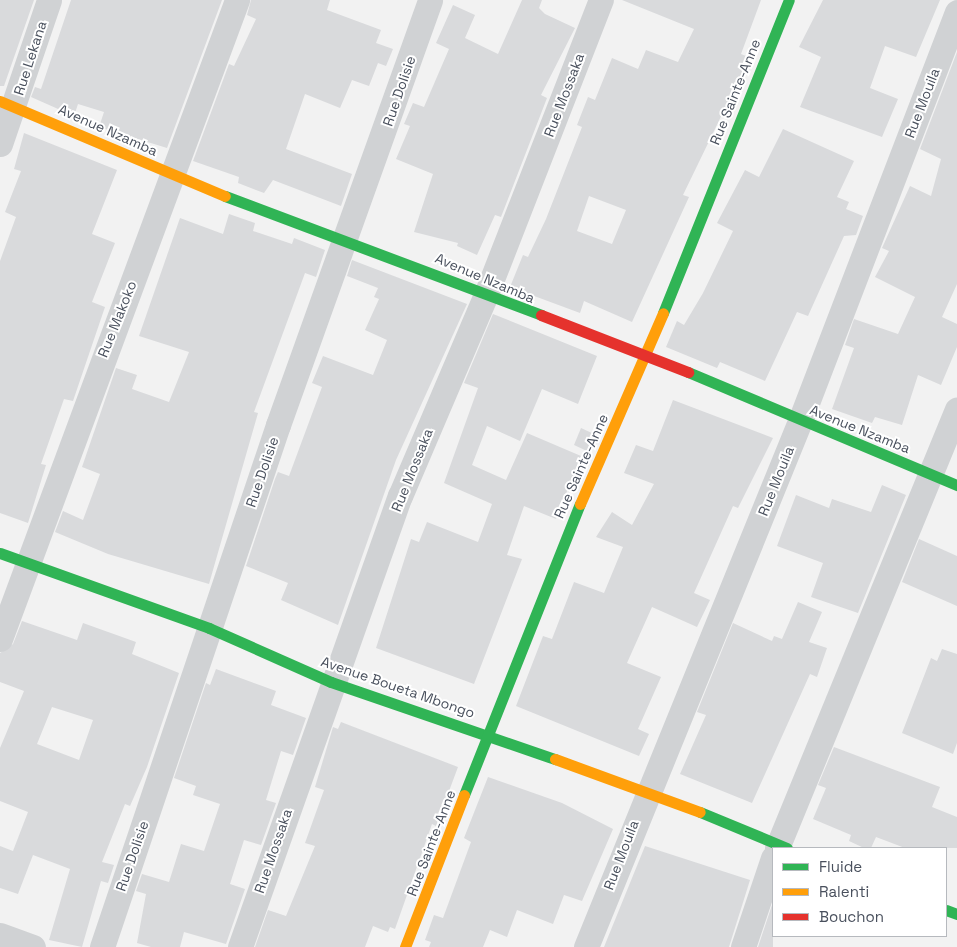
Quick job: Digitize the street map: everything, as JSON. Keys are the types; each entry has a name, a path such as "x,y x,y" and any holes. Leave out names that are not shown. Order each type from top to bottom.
{"street":[{"name":"Rue Lekana","path":"0,144 7,103 49,0"},
{"name":"Rue Makoko","path":"0,638 26,563 174,176 237,0"},
{"name":"Rue Dolisie","path":"102,947 209,628 430,0"},
{"name":"Rue Mossaka","path":"240,947 331,682 400,496 485,297 601,0"},
{"name":"Rue Sainte-Anne","path":"405,947 490,734 559,552 646,355 789,0"},
{"name":"Rue Mouila","path":"586,947 646,790 800,421 957,12"},
{"name":"Avenue Nzamba","path":"7,103 174,176 347,240 485,297 646,355 800,421 957,485"},
{"path":"780,847 957,409"},
{"name":"Avenue Boueta Mbongo","path":"0,553 209,628 331,682 490,734 646,790 772,847"},
{"path":"743,947 772,869"},
{"path":"0,935 33,947"}],"building":[{"path":"0,0 34,0 4,86 0,86"},
{"path":"71,0 222,0 167,148 99,127 104,112 78,104 74,116 31,97 35,87 41,89"},
{"path":"251,0 330,0 327,10 381,30 376,43 393,49 386,66 378,63 369,86 352,80 340,108 305,94 286,149 352,174 341,206 273,180 264,193 238,183 239,177 193,161 229,64 234,66 256,19 247,15"},
{"path":"522,0 542,0 539,8 545,14 575,28 541,95 547,98 501,217 495,215 477,255 457,246 458,243 414,232 433,174 396,159 410,126 404,124 413,103 424,107 449,49 436,43 453,5 475,15 465,38 498,54"},
{"path":"622,0 761,0 741,54 746,56 744,69 683,195 689,197 632,322 584,301 580,313 510,287 523,255 528,257 546,219 582,127 577,125 588,97 595,100 612,58 638,69 646,50 678,62 694,29","holes":["589,196 626,210 612,244 577,231"]},
{"path":"823,0 940,0 916,57 885,46 870,88 898,99 882,137 800,107 821,57 799,47"},
{"path":"957,52 957,284 942,317 957,324 957,347 941,385 918,375 902,425 875,417 872,423 832,409 854,348 845,345 854,319 898,334 915,297 875,277 889,251 882,248 910,186 931,196 941,159 920,149"},
{"path":"783,129 854,161 837,197 849,202 846,209 863,216 856,235 844,236 808,316 797,312 765,381 720,362 717,368 666,347 677,321 684,325 703,293 733,231 717,223 745,170 759,177"},
{"path":"24,133 117,170 92,234 115,243 92,302 105,307 73,401 64,399 41,464 46,465 28,523 0,513 0,261 16,217 5,212 21,171 14,169"},
{"path":"229,214 255,223 253,231 292,244 294,238 325,250 316,277 305,273 254,412 258,413 209,584 108,554 55,532 63,511 83,520 100,474 82,467 116,368 137,375 132,389 169,402 189,352 139,336 180,218 223,234"},
{"path":"352,260 467,304 396,460 338,625 281,600 288,583 246,566 275,479 278,472 289,476 322,387 312,383 323,356 373,375 387,340 365,330 379,299 374,297 378,288 347,276"},
{"path":"493,314 597,356 578,404 542,389 520,441 487,426 472,465 506,480 527,433 581,456 556,519 524,506 507,555 522,559 474,684 376,648 411,539 419,542 427,522 478,542 492,504 444,483 478,388 464,383"},
{"path":"673,400 773,438 738,508 733,506 694,593 710,600 697,627 652,607 627,663 661,677 638,729 649,734 639,756 516,706 543,636 552,639 574,582 604,593 623,547 596,537 612,512 632,525 654,484 624,473 636,445 653,451"},
{"path":"581,428 594,434 587,451 574,445"},
{"path":"882,485 906,495 858,613 811,597 823,563 777,546 796,495 829,508 832,499 871,512"},
{"path":"919,539 957,556 957,606 902,582"},
{"path":"798,602 822,612 809,642 827,648 817,677 810,674 752,803 680,774 706,715 697,712 733,623 772,641 774,636 782,639"},
{"path":"22,621 77,640 83,623 136,642 132,654 179,673 147,767 130,806 125,804 102,862 114,865 108,883 101,881 82,947 49,940 70,869 33,855 18,894 0,888 0,846 13,851 28,812 0,801 0,748 24,691 0,682 0,653 13,644","holes":["52,707 93,720 79,760 37,744"]},
{"path":"942,649 957,654 957,743 953,754 902,733 931,658 937,661"},
{"path":"216,669 276,691 271,705 306,718 293,755 281,751 266,800 276,803 261,845 244,840 230,884 245,889 226,944 184,932 180,947 151,947 137,943 146,894 136,891 142,874 169,882 181,844 204,851 220,804 193,795 196,786 174,778 206,683 210,685"},
{"path":"341,722 458,767 436,826 432,824 395,929 390,927 388,932 373,926 365,947 255,947 268,910 286,916 315,846 305,843 324,790 315,787 333,727 338,729"},
{"path":"834,747 940,787 932,807 957,817 957,848 902,847 876,837 871,847 862,847 849,841 851,835 813,819 826,788 818,785"},
{"path":"488,777 562,803 613,829 582,901 564,895 553,924 517,910 507,937 490,930 483,947 429,947 431,942 425,940 434,915 443,918 471,842 464,838"},
{"path":"645,846 750,880 729,947 604,947"},
{"path":"772,905 773,947 758,947"}],"traffic: fast":[{"path":"663,313 789,0"},
{"path":"225,196 541,315"},
{"path":"688,372 957,485"},
{"path":"464,795 580,504"},
{"path":"0,553 209,628 331,682 555,759"},
{"path":"700,812 785,847"},
{"path":"947,910 957,914"}],"traffic: slow":[{"path":"0,101 225,196"},
{"path":"580,504 663,313"},
{"path":"555,759 700,812"},
{"path":"405,947 464,795"}],"traffic: jam":[{"path":"541,315 688,372"}]}
